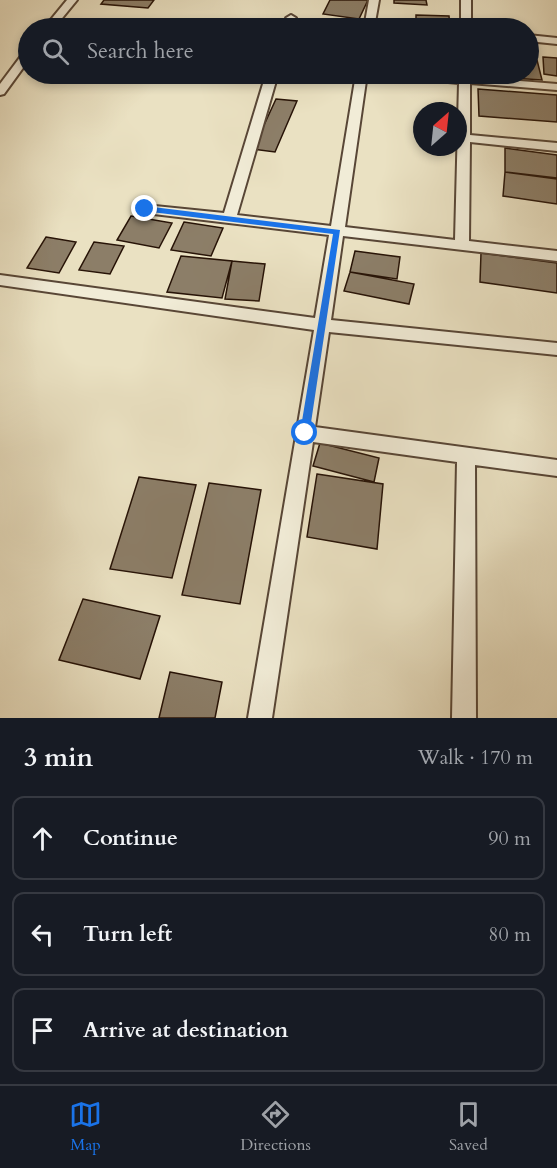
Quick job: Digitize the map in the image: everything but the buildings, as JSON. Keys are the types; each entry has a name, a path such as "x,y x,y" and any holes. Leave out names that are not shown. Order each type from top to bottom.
{"street":[{"path":"57,18 72,0"},
{"path":"371,18 374,0"},
{"path":"466,0 466,18"},
{"path":"539,39 557,41"},
{"path":"0,92 18,68"},
{"path":"229,219 269,84"},
{"path":"260,718 360,84"},
{"path":"465,84 465,102"},
{"path":"532,84 557,87"},
{"path":"467,138 557,147"},
{"path":"462,246 464,156"},
{"path":"145,209 557,256"},
{"path":"0,280 322,325 557,350"},
{"path":"305,433 557,468"},
{"path":"464,718 466,456"}],"route":[{"path":"145,209 337,232 305,433"}]}
